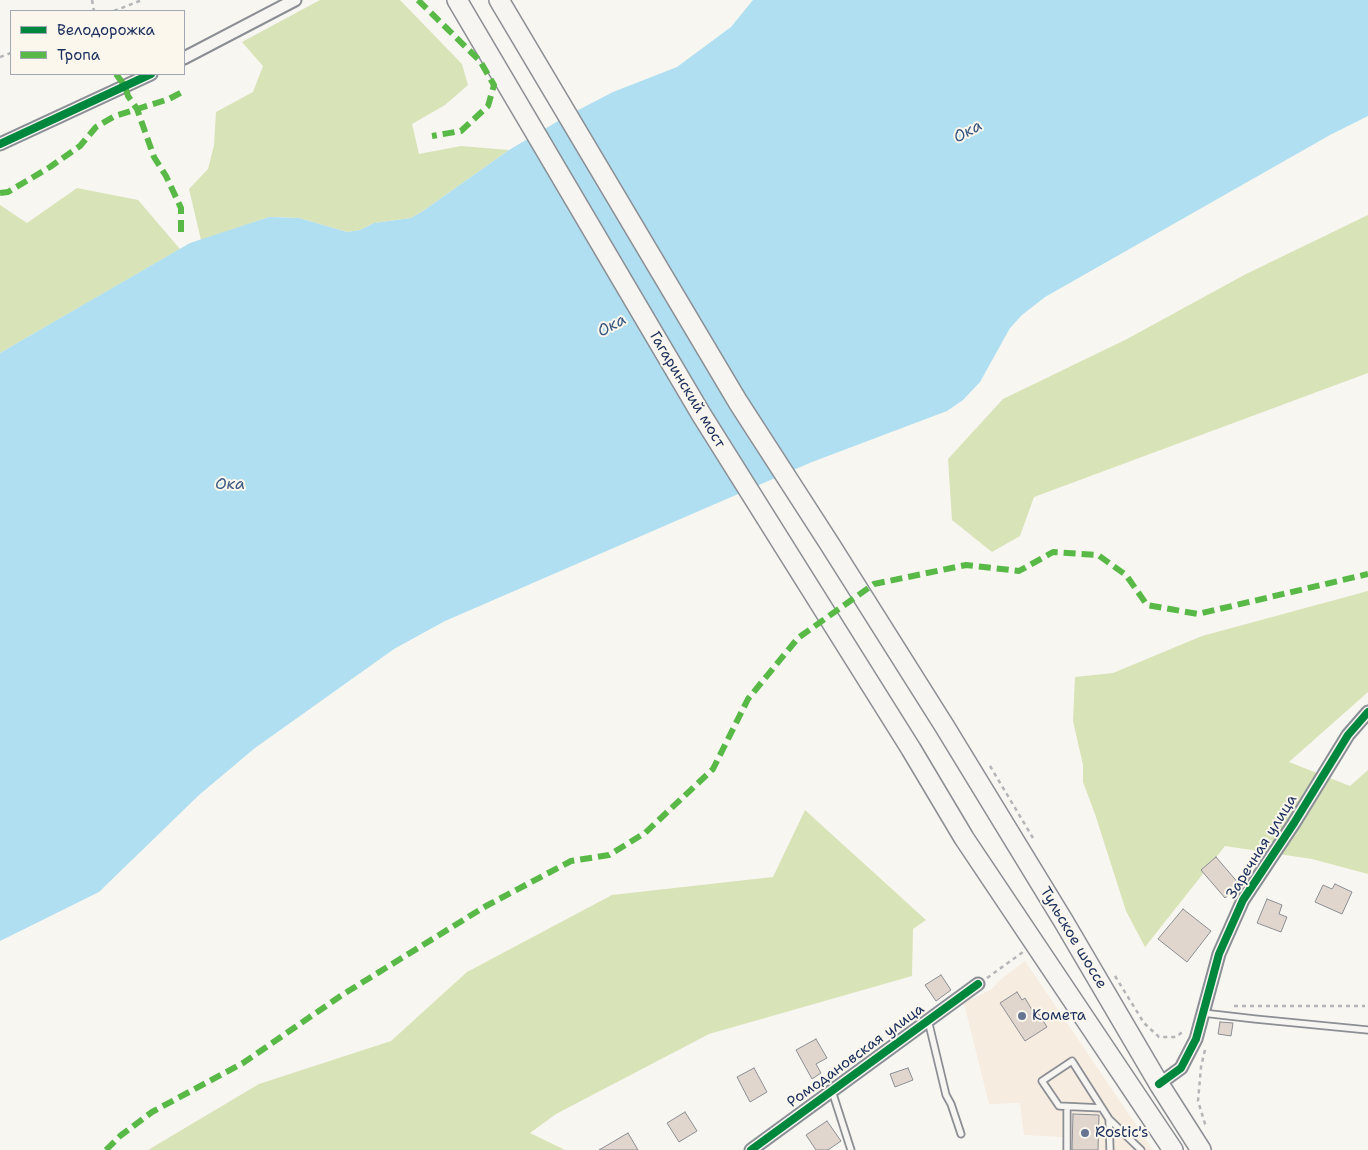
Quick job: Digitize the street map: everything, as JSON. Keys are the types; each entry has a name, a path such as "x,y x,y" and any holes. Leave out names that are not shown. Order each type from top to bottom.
{"main road":[{"name":"Гагаринский мост","path":"457,0 701,414 911,749 964,838 1173,1150"},
{"name":"Тульское шоссе","path":"499,0 738,402 944,727 1064,922 1159,1084 1201,1150"}],"street":[{"path":"185,57 295,0"},
{"path":"0,144 149,75"},
{"name":"Заречная улица","path":"1159,1084 1181,1068 1196,1039 1219,954 1244,900 1348,735 1368,712"},
{"name":"Ромодановская улица","path":"751,1150 978,984"}],"lane":[{"path":"1203,1013 1368,1030"},
{"path":"928,1020 946,1095 961,1134"},
{"path":"1102,1108 1059,1106 1042,1081 1072,1061 1110,1119 1141,1150"},
{"path":"832,1092 851,1150"},
{"path":"1067,1107 1067,1150"},
{"path":"1110,1119 1110,1150"}],"path":[{"path":"117,10 142,0"},
{"path":"990,766 1036,843"},
{"path":"978,984 1024,951"},
{"path":"1113,971 1144,1022 1159,1037 1176,1037 1186,1030 1189,1024"},
{"path":"1234,1006 1366,1006"},
{"path":"1205,1050 1201,1067 1198,1101 1207,1130"}],"shaded area":[{"path":"1025,961 1153,1150 1062,1150 1063,1137 1024,1135 1020,1103 989,1104 964,1003 992,989 1000,980"}],"green space":[{"path":"320,0 400,0 462,64 468,85 445,105 412,124 419,154 461,146 509,150 411,218 374,223 360,230 347,232 299,218 269,217 201,240 189,189 208,169 214,145 216,112 253,92 263,66 242,42"},
{"path":"77,188 138,200 180,249 0,353 0,205 27,223"},
{"path":"1368,215 1368,373 1034,497 1020,536 992,552 952,520 948,459 1003,399 1127,339 1246,274"},
{"path":"1368,591 1368,692 1289,762 1350,786 1368,770 1368,874 1312,859 1225,846 1145,947 1126,911 1083,782 1083,765 1073,721 1075,677 1113,673 1202,636"},
{"path":"805,810 926,920 913,929 912,976 709,1034 556,1114 530,1133 565,1150 148,1150 259,1084 391,1041 467,972 612,895 773,877"}],"water":[{"name":"Ока","path":"753,0 1368,0 1368,116 1330,135 1045,297 1022,315 1010,328 980,382 963,400 947,411 812,462 445,621 394,649 255,748 199,795 99,892 0,941 0,353 190,243 269,217 299,218 347,232 360,230 374,223 411,218 509,150 565,117 613,92 677,67 731,27"}],"building":[{"path":"1216,857 1240,885 1225,898 1201,870"},
{"path":"1335,884 1352,892 1342,914 1315,902 1323,885 1332,889"},
{"path":"1267,899 1282,905 1279,914 1287,917 1281,932 1257,923"},
{"path":"1183,909 1211,931 1187,962 1158,939"},
{"path":"941,975 951,990 936,1001 925,985"},
{"path":"1017,992 1022,1000 1025,998 1032,1010 1035,1008 1047,1027 1025,1041 1000,1003"},
{"path":"1220,1022 1233,1023 1231,1036 1218,1034"},
{"path":"816,1039 827,1058 816,1064 821,1073 812,1079 796,1050"},
{"path":"754,1068 767,1092 750,1102 737,1077"},
{"path":"908,1068 913,1080 895,1087 890,1074"},
{"path":"685,1112 697,1131 679,1142 667,1123"},
{"name":"Rostic's","path":"1073,1114 1099,1115 1098,1150 1072,1150"},
{"path":"827,1121 841,1141 828,1150 816,1150 806,1135"},
{"path":"628,1133 638,1150 599,1150"}],"marked path":[{"path":"418,0 480,61 494,85 488,106 461,131 432,136"},
{"path":"117,75 137,109 154,157 166,176 181,208 181,235"},
{"path":"0,193 8,192 50,167 80,146 96,127 115,116 169,99 184,91"},
{"path":"106,1150 120,1136 152,1112 243,1063 342,995 486,906 571,861 609,855 645,833 713,769 748,699 798,638 874,584 966,565 1019,571 1053,552 1098,555 1126,575 1147,605 1198,614 1368,574"}],"cycle path":[{"path":"0,144 149,75"},
{"path":"1159,1084 1181,1068 1196,1039 1219,954 1243,900 1294,823 1348,735 1368,712"},
{"path":"751,1150 978,984"}],"place":[{"name":"Комета","path":"1022,1016"},
{"name":"Rostic's","path":"1085,1133"}]}
